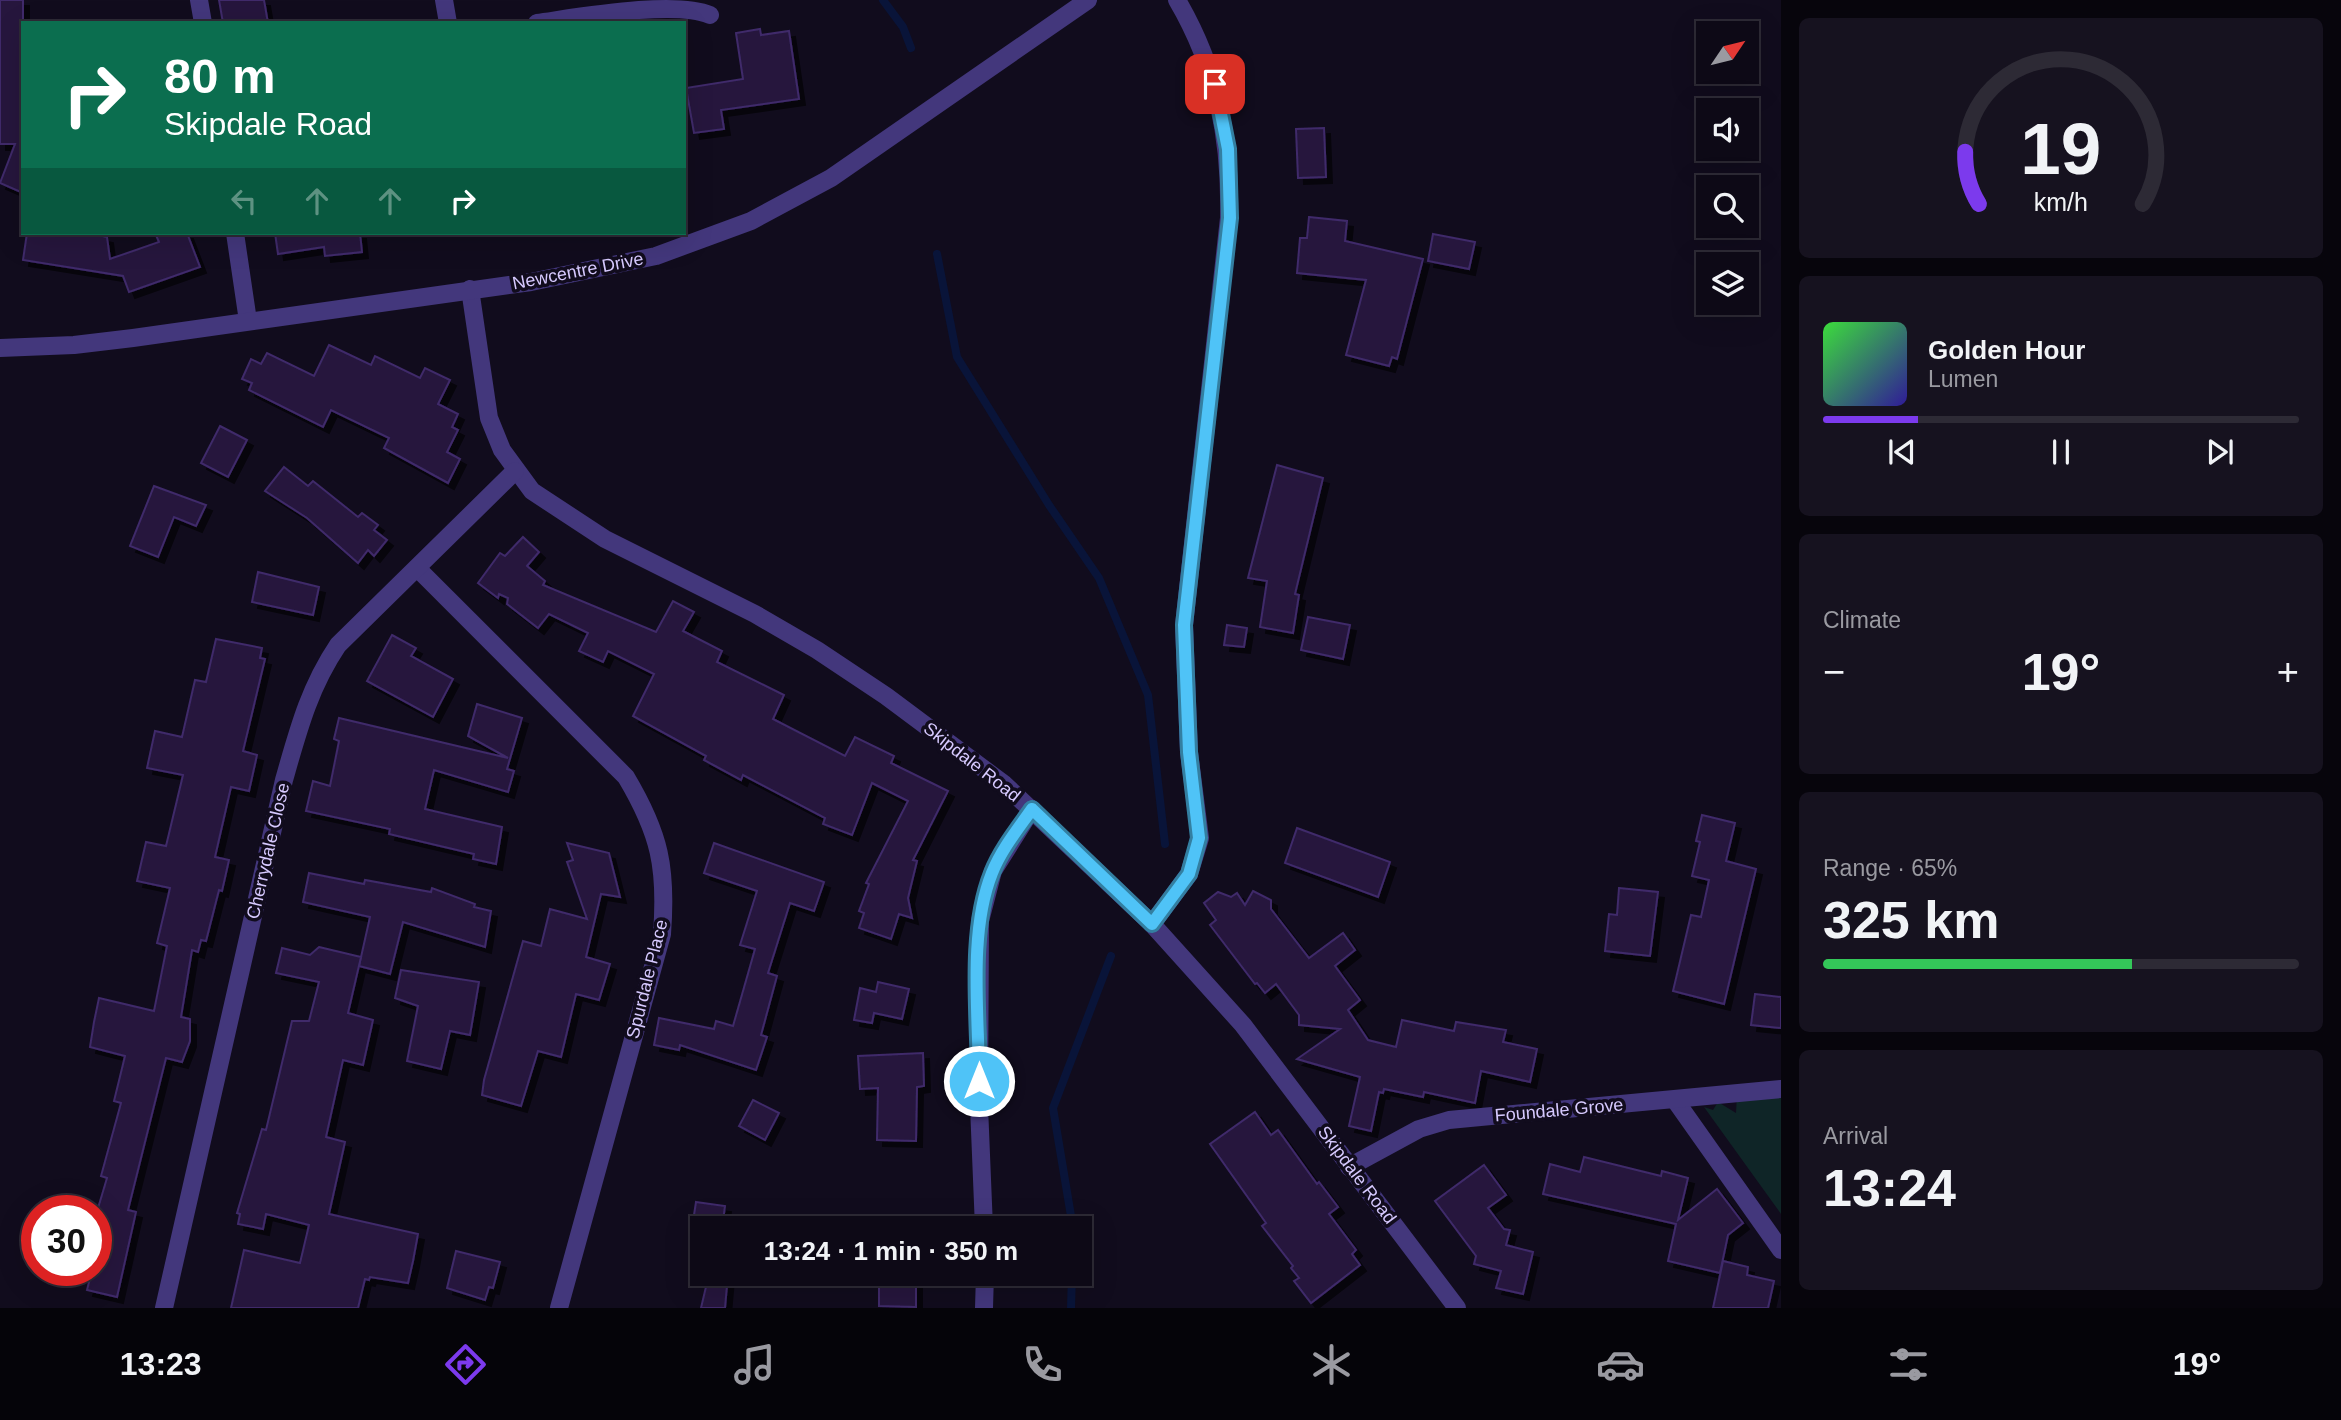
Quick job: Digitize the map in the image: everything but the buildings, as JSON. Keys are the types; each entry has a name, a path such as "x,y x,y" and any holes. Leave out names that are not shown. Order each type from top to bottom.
{"street":[{"path":"199,0 203,21"},
{"path":"444,0 448,21"},
{"name":"Newcentre Drive","path":"0,348 74,345 531,282 656,256 751,221 831,178 1088,0"},
{"path":"1152,924 1189,874 1199,838 1189,752 1184,625 1230,218 1228,149 1223,114 1203,50 1177,0"},
{"path":"551,21 667,4 699,8 710,15"},
{"path":"235,235 248,321"},
{"name":"Skipdale Road","path":"470,289 489,418 515,471 532,491 560,512 605,539 755,614 817,650 960,750 1032,809 1152,924 1243,1025 1457,1308"},
{"name":"Cherrydale Close","path":"164,1308 284,780 307,700 318,675 338,645 515,471"},
{"name":"Spurdale Place","path":"417,568 626,777 648,814 660,851 665,891 662,934 559,1308"},
{"path":"984,1216 979,1106 980,921 993,871 1032,809"},
{"name":"Foundale Grove","path":"1349,1167 1434,1123 1781,1089"},
{"path":"1675,1100 1781,1250"},
{"path":"984,1308 985,1286"}],"green space":[{"path":"1737,1094 1781,1097 1781,1214 1704,1107 1713,1110 1718,1102 1736,1113"}],"waterway":[{"path":"883,0 903,27 911,48"},
{"path":"937,254 957,357 1049,505 1099,578 1148,695 1165,844"},
{"path":"1071,1216 1053,1108 1111,956"},
{"path":"1071,1308 1072,1286"}],"route":[{"path":"979,1081 980,921 993,871 1032,809 1152,924 1189,874 1197,852 1200,821 1189,752 1184,625 1215,331 1230,218 1228,149 1215,84"}]}
